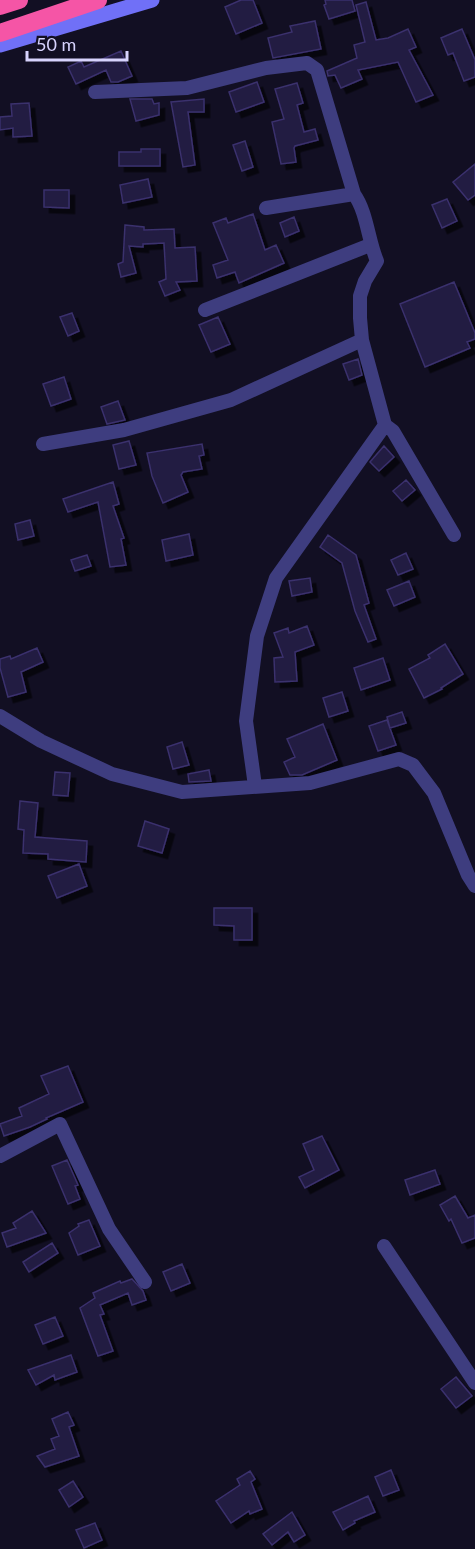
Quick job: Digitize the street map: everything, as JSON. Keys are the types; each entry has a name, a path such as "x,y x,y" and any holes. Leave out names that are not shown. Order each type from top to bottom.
{"highway":[{"path":"0,6 19,0"},
{"path":"0,33 98,0"}],"street":[{"path":"0,45 152,0"},
{"path":"94,92 187,88 266,68 307,63 317,70 354,194 360,202 370,245 377,261 365,281 360,296 362,340 385,425 393,431 454,535"},
{"path":"266,208 354,194"},
{"path":"205,310 370,245"},
{"path":"43,444 124,430 231,400 362,340"},
{"path":"255,786 246,721 257,636 276,578 385,425"},
{"path":"0,716 41,741 112,774 182,792 310,783 399,759 413,765 434,793 468,875 475,886"},
{"path":"0,1156 60,1124 109,1229 145,1282"},
{"path":"384,1246 475,1383"}],"building":[{"path":"241,0 253,0 262,23 236,34 225,7"},
{"path":"325,0 352,0 355,11 329,19 324,5"},
{"path":"366,2 376,40 388,38 408,29 416,47 409,50 433,95 416,102 398,62 358,70 362,79 341,88 335,75 328,76 327,71 357,58 354,45 365,42 356,5"},
{"path":"315,21 321,49 273,58 268,38 292,32 290,26"},
{"path":"462,29 475,60 475,77 464,81 453,53 448,55 441,38"},
{"path":"121,51 132,76 118,82 111,82 106,70 76,84 68,67 81,61 84,67"},
{"path":"257,82 264,102 236,112 229,92"},
{"path":"297,83 303,103 297,105 304,132 315,129 318,140 295,146 296,162 281,164 272,122 284,119 275,89"},
{"path":"130,99 152,99 154,104 159,103 159,115 136,121"},
{"path":"204,99 204,112 188,112 195,165 183,167 171,102"},
{"path":"29,103 32,136 13,137 13,128 0,130 0,117 12,116 11,104"},
{"path":"245,141 253,167 242,171 233,145"},
{"path":"141,149 160,149 160,166 119,166 119,152 141,152"},
{"path":"475,164 475,195 468,200 453,182"},
{"path":"148,179 152,197 123,203 120,185"},
{"path":"44,190 69,190 69,208 44,207"},
{"path":"447,199 457,221 442,228 432,205"},
{"path":"253,214 265,250 276,245 284,263 239,283 235,272 217,278 213,265 228,260 213,223 226,218 228,223"},
{"path":"294,217 299,231 285,237 280,223"},
{"path":"125,225 144,227 144,230 174,229 175,248 195,247 197,281 176,282 180,290 165,296 159,282 166,279 164,243 143,244 143,247 129,246 136,273 121,277 118,264 123,262"},
{"path":"454,282 475,333 475,339 467,342 470,348 425,367 400,304"},
{"path":"72,313 79,331 68,336 60,317"},
{"path":"218,317 230,344 211,352 199,325"},
{"path":"358,359 362,375 349,380 343,364"},
{"path":"64,377 71,399 51,406 43,384"},
{"path":"118,401 125,420 107,424 101,407"},
{"path":"129,441 136,465 119,469 113,445"},
{"path":"202,444 204,455 199,456 202,469 183,472 181,475 188,492 163,503 152,476 147,453"},
{"path":"384,446 394,457 379,471 370,462"},
{"path":"406,480 415,490 402,501 393,491"},
{"path":"113,482 119,504 113,506 124,538 121,539 126,565 110,567 98,502 68,512 63,499"},
{"path":"30,520 34,536 18,540 15,524"},
{"path":"189,534 193,555 166,561 162,540"},
{"path":"328,535 356,555 369,603 364,605 376,639 368,642 355,611 342,563 320,547"},
{"path":"406,553 413,569 398,575 391,560"},
{"path":"87,555 91,566 75,571 71,560"},
{"path":"310,578 312,592 292,596 289,581"},
{"path":"409,581 415,597 394,606 387,590"},
{"path":"307,626 314,645 295,652 297,681 275,682 274,658 283,657 274,633 288,628 289,633"},
{"path":"445,644 463,674 424,698 409,669 430,658 428,655"},
{"path":"37,648 43,662 21,672 26,692 8,697 0,668 0,659 10,656 11,659"},
{"path":"383,658 390,680 361,690 354,668"},
{"path":"342,692 348,711 329,717 323,698"},
{"path":"402,712 406,723 390,728 387,717"},
{"path":"387,720 396,745 378,751 369,726"},
{"path":"323,724 337,760 302,775 290,775 284,762 295,757 287,739"},
{"path":"182,742 189,765 173,769 167,747"},
{"path":"209,770 211,781 189,782 188,774"},
{"path":"55,772 70,773 68,796 53,795"},
{"path":"20,801 38,803 35,837 87,841 86,862 48,859 48,854 23,853 24,830 18,829"},
{"path":"145,821 169,829 162,853 138,846"},
{"path":"79,864 87,886 57,898 48,876"},
{"path":"214,908 252,908 252,940 234,940 234,926 214,925"},
{"path":"68,1066 83,1102 30,1127 4,1136 0,1124 22,1116 19,1108 49,1094 41,1076"},
{"path":"322,1136 339,1170 305,1188 299,1177 314,1170 303,1144"},
{"path":"67,1160 78,1185 75,1186 80,1199 68,1204 52,1166"},
{"path":"435,1170 440,1184 410,1195 405,1180"},
{"path":"455,1196 468,1218 475,1215 475,1238 462,1243 451,1219 449,1221 440,1205"},
{"path":"32,1211 46,1233 7,1247 2,1233 16,1228 13,1223"},
{"path":"89,1220 100,1246 78,1255 69,1233 79,1226 78,1224"},
{"path":"52,1243 58,1253 29,1272 23,1262"},
{"path":"182,1264 190,1283 171,1291 163,1272"},
{"path":"132,1279 143,1291 146,1300 132,1305 128,1293 100,1305 104,1314 100,1315 113,1351 98,1356 80,1308 95,1298 93,1293 120,1281 121,1283"},
{"path":"55,1317 63,1336 43,1344 35,1325"},
{"path":"71,1355 77,1372 55,1380 54,1375 36,1385 28,1370"},
{"path":"456,1377 472,1396 456,1408 441,1389"},
{"path":"68,1412 74,1425 69,1427 79,1456 45,1467 37,1456 55,1449 51,1439 59,1436 52,1419"},
{"path":"391,1470 399,1490 383,1496 375,1477"},
{"path":"250,1471 255,1479 251,1482 262,1509 250,1514 249,1511 231,1523 216,1501 240,1485 237,1479"},
{"path":"73,1481 83,1497 69,1507 59,1490"},
{"path":"368,1496 375,1512 354,1521 355,1523 343,1530 333,1512"},
{"path":"292,1512 305,1535 294,1542 288,1532 272,1545 263,1534"},
{"path":"95,1523 102,1540 84,1548 76,1530"}]}
